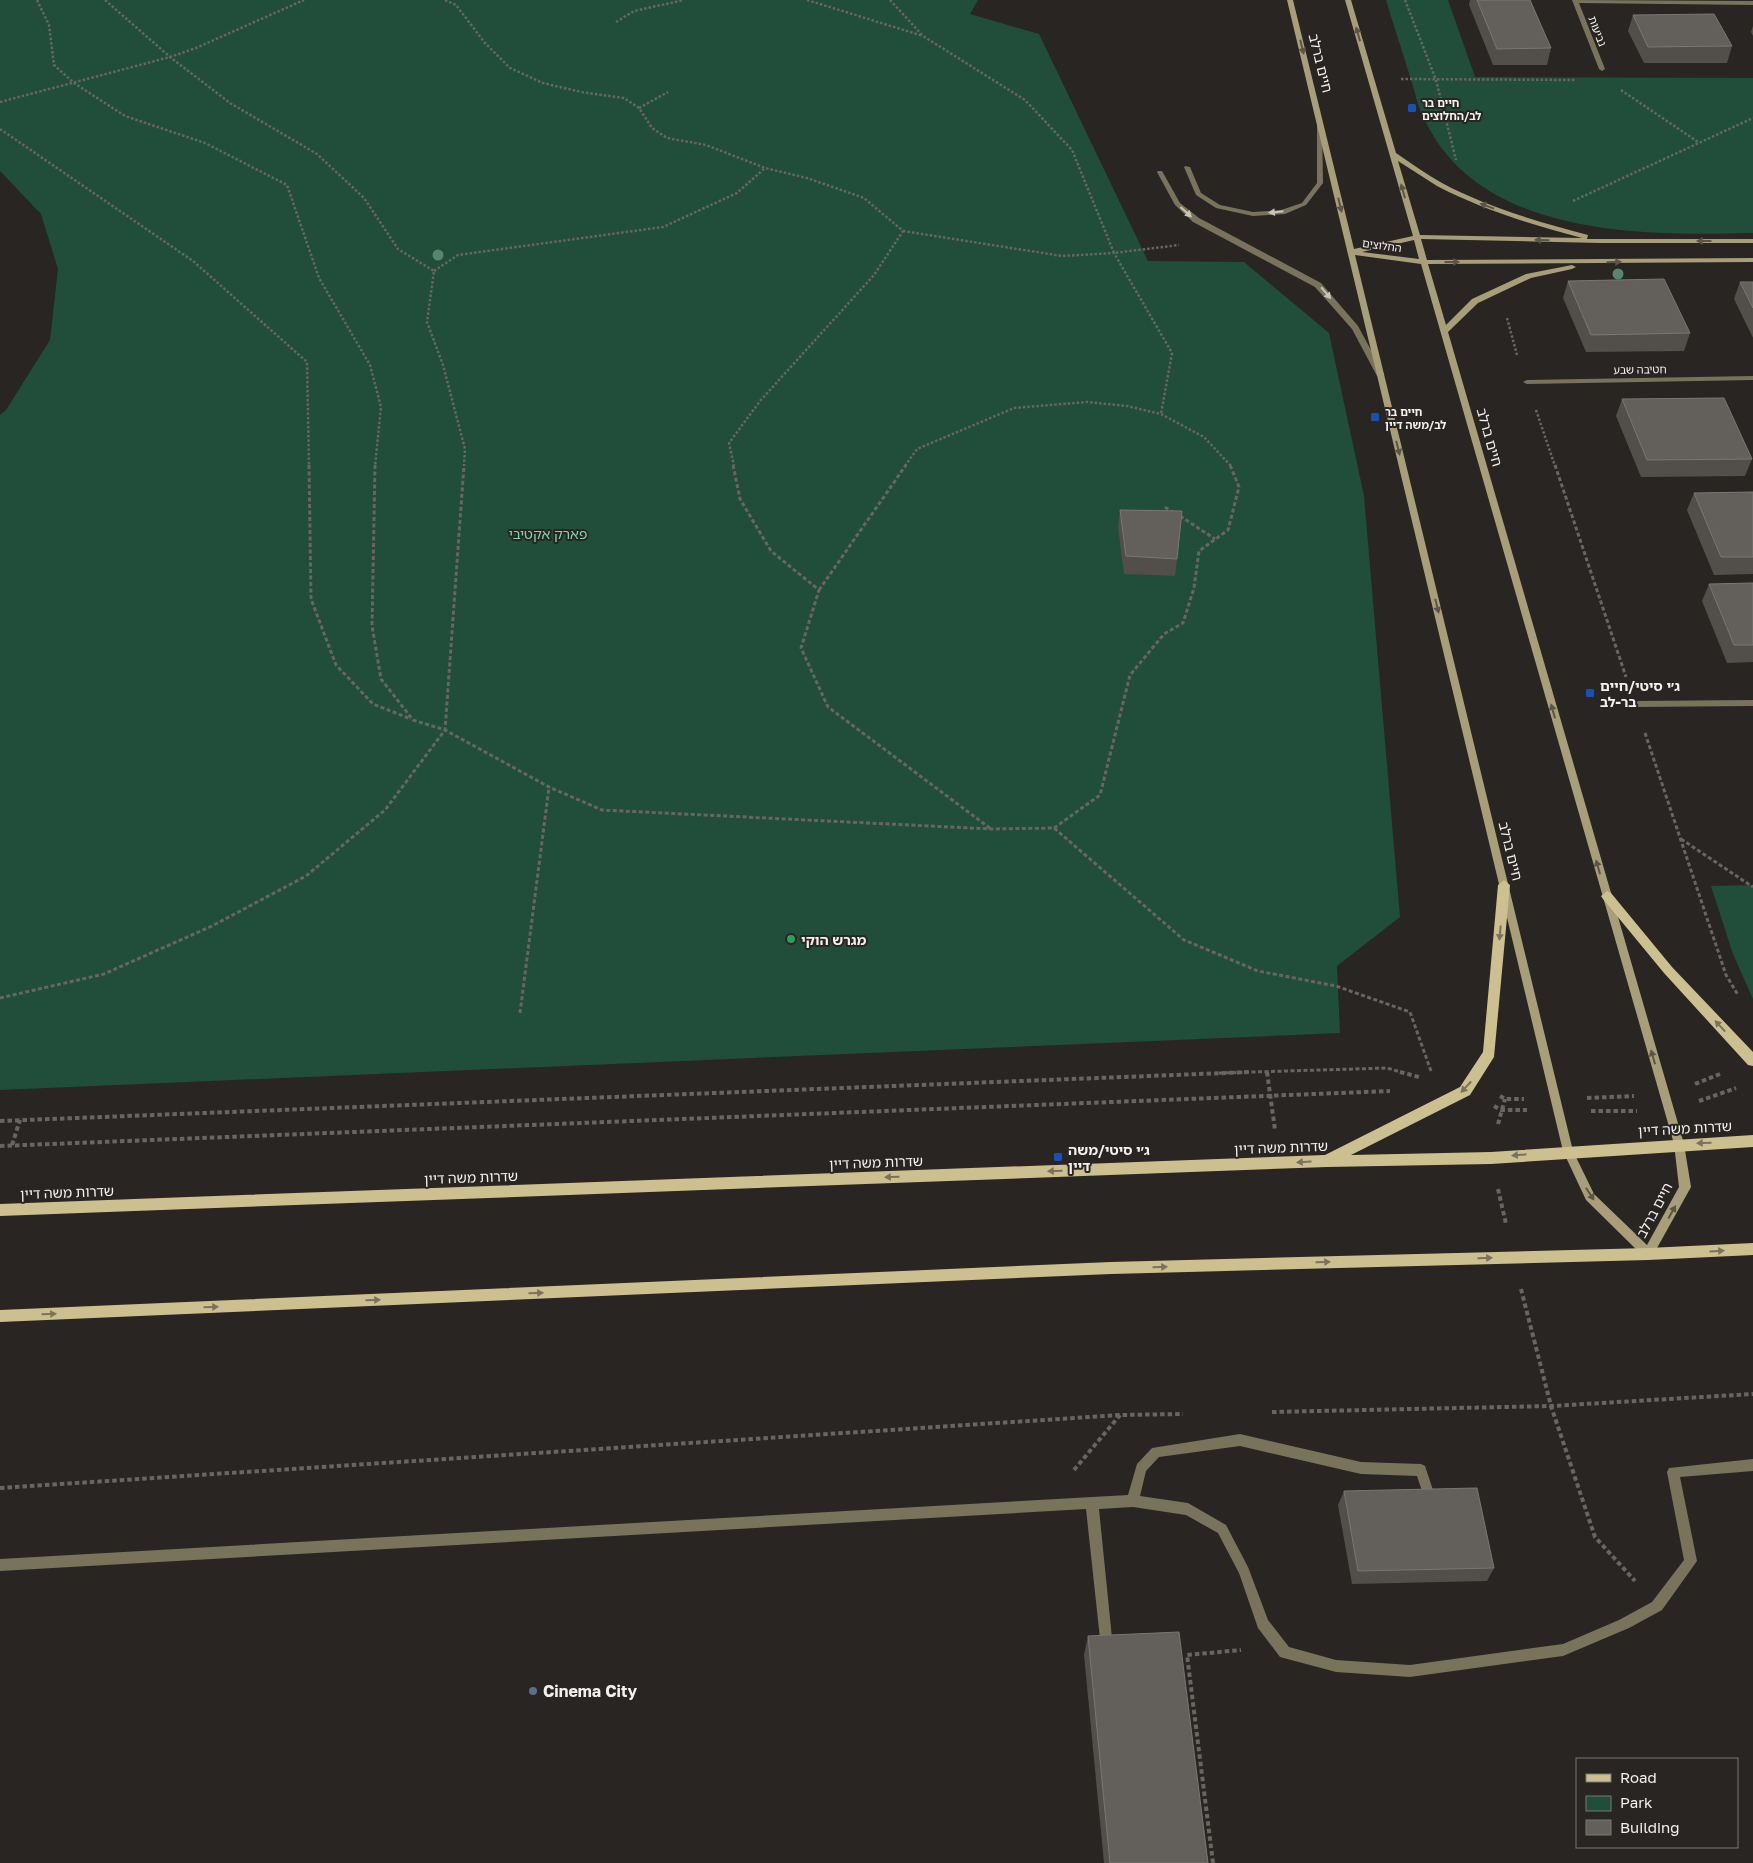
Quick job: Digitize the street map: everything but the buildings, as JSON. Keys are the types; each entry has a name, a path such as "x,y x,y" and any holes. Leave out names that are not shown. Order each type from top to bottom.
{"main road":[{"path":"1327,1161 1468,1086 1489,1053 1504,884"},
{"path":"1607,896 1668,970 1753,1062"},
{"name":"שדרות משה דיין","path":"0,1210 1327,1161 1491,1158 1568,1151 1753,1141"},
{"path":"0,1316 1092,1269 1648,1254 1753,1249"}],"street":[{"name":"חיים ברלב","path":"1290,0 1568,1151 1590,1197 1648,1254 1685,1187 1679,1144 1348,0"},
{"path":"1576,1 1753,3"},
{"name":"נביעות","path":"1576,1 1602,69"},
{"path":"1187,167 1198,194 1218,207 1253,214 1282,212 1304,204 1320,183 1319,120"},
{"path":"1392,154 1439,184 1477,202 1534,223 1600,241"},
{"path":"1160,172 1177,204 1196,220 1318,285 1355,328 1381,376"},
{"name":"החלוצים","path":"1351,252 1417,238 1753,241"},
{"name":"החלוצים","path":"1351,252 1424,262 1753,260"},
{"path":"1444,331 1475,301 1504,287 1529,276 1592,262"},
{"name":"חטיבה שבע","path":"1527,382 1753,378"},
{"path":"1635,704 1753,703"},
{"path":"1133,1501 1141,1468 1156,1452 1240,1440 1362,1468 1421,1470 1427,1490"},
{"path":"0,1565 1043,1508 1133,1501 1188,1508 1222,1529 1244,1571 1263,1624 1285,1652 1336,1666 1410,1671 1563,1650 1624,1624 1657,1606 1691,1561 1673,1472 1753,1465"},
{"path":"1092,1505 1109,1666"}],"path":[{"path":"37,0 49,25 54,65 74,83 125,116 205,143 287,185 320,278 370,365 381,407 375,456 372,626 381,679 413,720"},
{"path":"105,0 170,57 230,103 317,154 364,198 398,249 434,271"},
{"path":"0,102 170,57 196,48 304,0"},
{"path":"445,0 456,5 485,43 510,68 542,83 580,92 624,98 639,108 652,128 667,138 706,145 764,168 807,178 864,198 903,231 1062,256 1114,253 1228,237"},
{"path":"616,22 634,11 684,0"},
{"path":"807,0 845,11 878,24 923,36"},
{"path":"890,0 923,36 1024,100 1072,150 1114,253 1172,353 1161,414"},
{"path":"1406,0 1436,80 1458,166 1477,202"},
{"path":"1602,69 1606,80"},
{"path":"1371,79 1606,80 1698,142"},
{"path":"639,108 668,92"},
{"path":"1565,202 1574,201 1753,118"},
{"path":"0,129 193,261 307,362 311,599 336,665 373,704 445,730 550,787 602,810 991,829 1054,828 1100,795 1130,675 1164,634 1183,623 1194,588 1199,550 1228,530 1239,487 1230,464 1204,437 1161,414 1127,406 1088,402 1014,408 917,449 819,590 801,648 828,707 991,829"},
{"path":"0,998 104,974 212,926 306,876 385,810 445,730 465,449 443,365 427,322 434,271 458,255 663,227 737,193 764,168"},
{"path":"819,590 771,551 740,499 729,443 760,402 874,274 903,231"},
{"path":"1504,287 1510,334 1726,975 1739,996"},
{"path":"1164,507 1215,539"},
{"path":"520,1013 550,787"},
{"path":"1054,828 1184,940 1258,971 1336,986 1410,1012 1435,1081"},
{"path":"1680,839 1753,887"},
{"path":"0,1121 1267,1071 1387,1068 1435,1081 1468,1086 1505,1099 1556,1099 1665,1095 1726,1072"},
{"path":"1267,1071 1269,1096 1281,1163"},
{"path":"1468,1086 1501,1110 1669,1111 1744,1086"},
{"path":"0,1146 1396,1091"},
{"path":"1505,1099 1491,1158 1513,1257 1551,1406 1595,1537 1657,1606"},
{"path":"12,1145 20,1120"},
{"path":"1267,1412 1551,1406 1753,1394"},
{"path":"0,1488 1120,1415 1189,1414"},
{"path":"1043,1508 1120,1415"},
{"path":"1213,1863 1187,1655 1249,1649"}],"green space":[{"name":"פארק אקטיבי","path":"0,0 978,0 970,14 1039,34 1148,261 1244,262 1329,333 1364,496 1400,917 1337,966 1340,1033 0,1090 0,415 6,410 50,340 58,269 41,214 0,171"},
{"path":"1386,0 1448,0 1475,77 1753,78 1753,233 1662,233 1614,229 1566,221 1521,207 1481,186 1448,156 1423,116"},
{"path":"1753,885 1753,999 1733,954 1711,886"}],"place":[{"name":"חיים בר לב/החלוצים","path":"1412,108"},
{"name":"חיים בר לב/משה דיין","path":"1375,417"},
{"name":"ג׳י סיטי/חיים בר-לב","path":"1590,693"},
{"name":"מגרש הוקי","path":"791,939"},
{"name":"ג׳י סיטי/משה דיין","path":"1058,1157"},
{"name":"Cinema City","path":"533,1691"}]}
